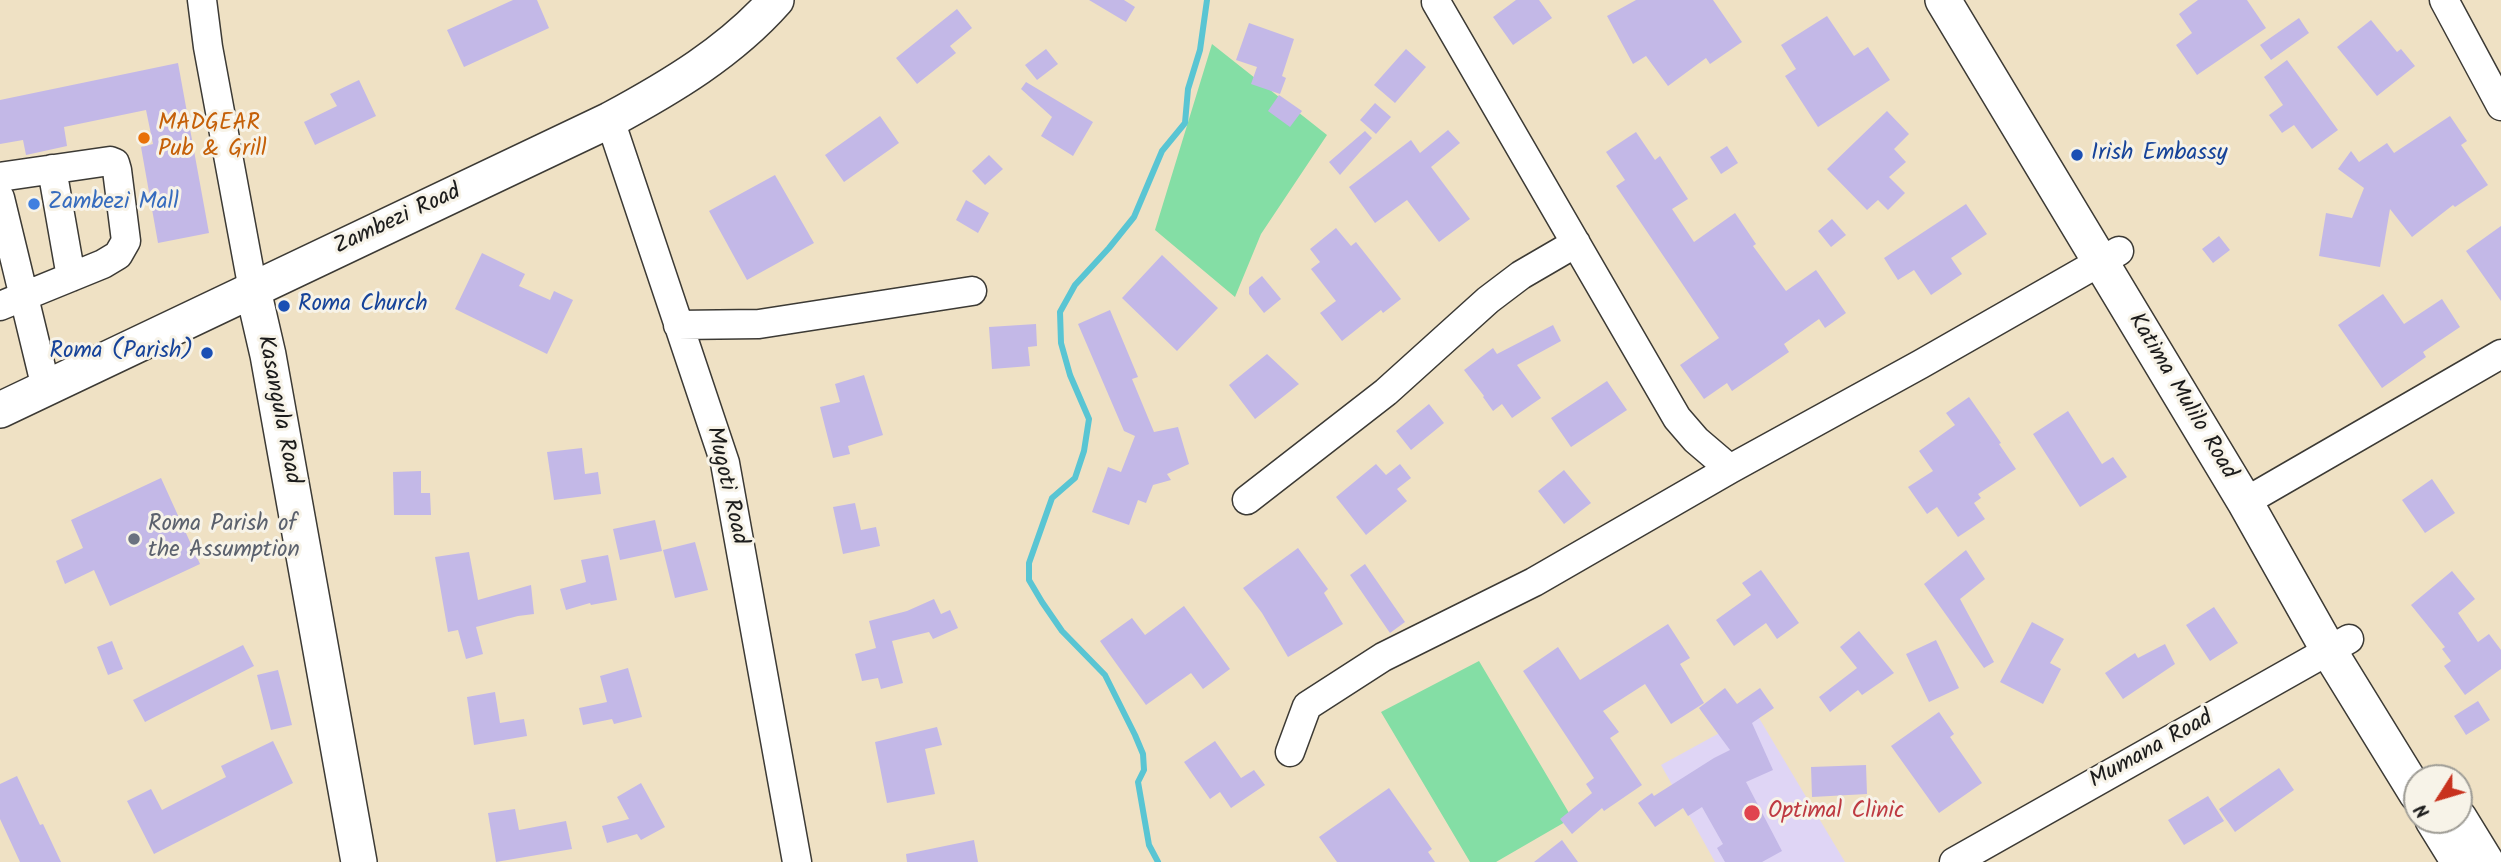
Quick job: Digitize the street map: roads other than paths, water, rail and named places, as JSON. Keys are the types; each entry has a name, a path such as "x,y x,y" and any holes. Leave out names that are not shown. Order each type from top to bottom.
{"main road":[{"name":"Zambezi Road","path":"0,410 610,120 663,92 732,43 776,0"},
{"name":"Katima Mulilo Road","path":"1943,0 2109,256 2255,496 2339,645 2403,767"},
{"name":"Katima Mulilo Road","path":"1969,0 2109,256"},
{"name":"Kasangula Road","path":"253,290 268,355 359,862"},
{"name":"Katima Mulilo Road","path":"2339,645 2424,764"},
{"path":"2442,834 2459,862"},
{"path":"2469,834 2486,862"}],"street":[{"name":"Kasangula Road","path":"202,0 208,47 253,290"},
{"path":"2444,0 2501,106"},
{"path":"1436,2 1677,418 1696,440 1730,469"},
{"name":"Mugoti Road","path":"610,120 725,463 797,862"},
{"path":"0,177 110,161 115,163 126,241 118,255 103,264 11,301"},
{"path":"52,169 71,277"},
{"path":"0,198 11,301 46,388"},
{"path":"1247,500 1386,392 1488,300 1521,275 1576,243"},
{"path":"1290,752 1307,706 1383,657 1534,582 2109,256"},
{"path":"678,325 760,324 972,291"},
{"path":"2255,496 2501,354"},
{"name":"Mumana Road","path":"1955,862 2339,645"}],"waterway":[{"path":"1158,862 1149,845 1138,782 1144,770 1143,754 1135,735 1105,675 1062,631 1042,602 1029,580 1029,563 1052,498 1075,478 1084,451 1089,419 1070,375 1061,343 1060,312 1075,285 1134,217 1162,151 1185,123 1188,89 1200,50 1207,0"}],"place":[{"name":"MADGEAR Pub & Grill","path":"144,138"},
{"name":"Irish Embassy","path":"2077,155"},
{"name":"Zambezi Mall","path":"34,204"},
{"name":"Roma Church","path":"284,306"},
{"name":"Roma (Parish)","path":"207,353"},
{"name":"Roma Parish of the Assumption","path":"134,539"},
{"name":"Optimal Clinic","path":"1752,813"}]}
